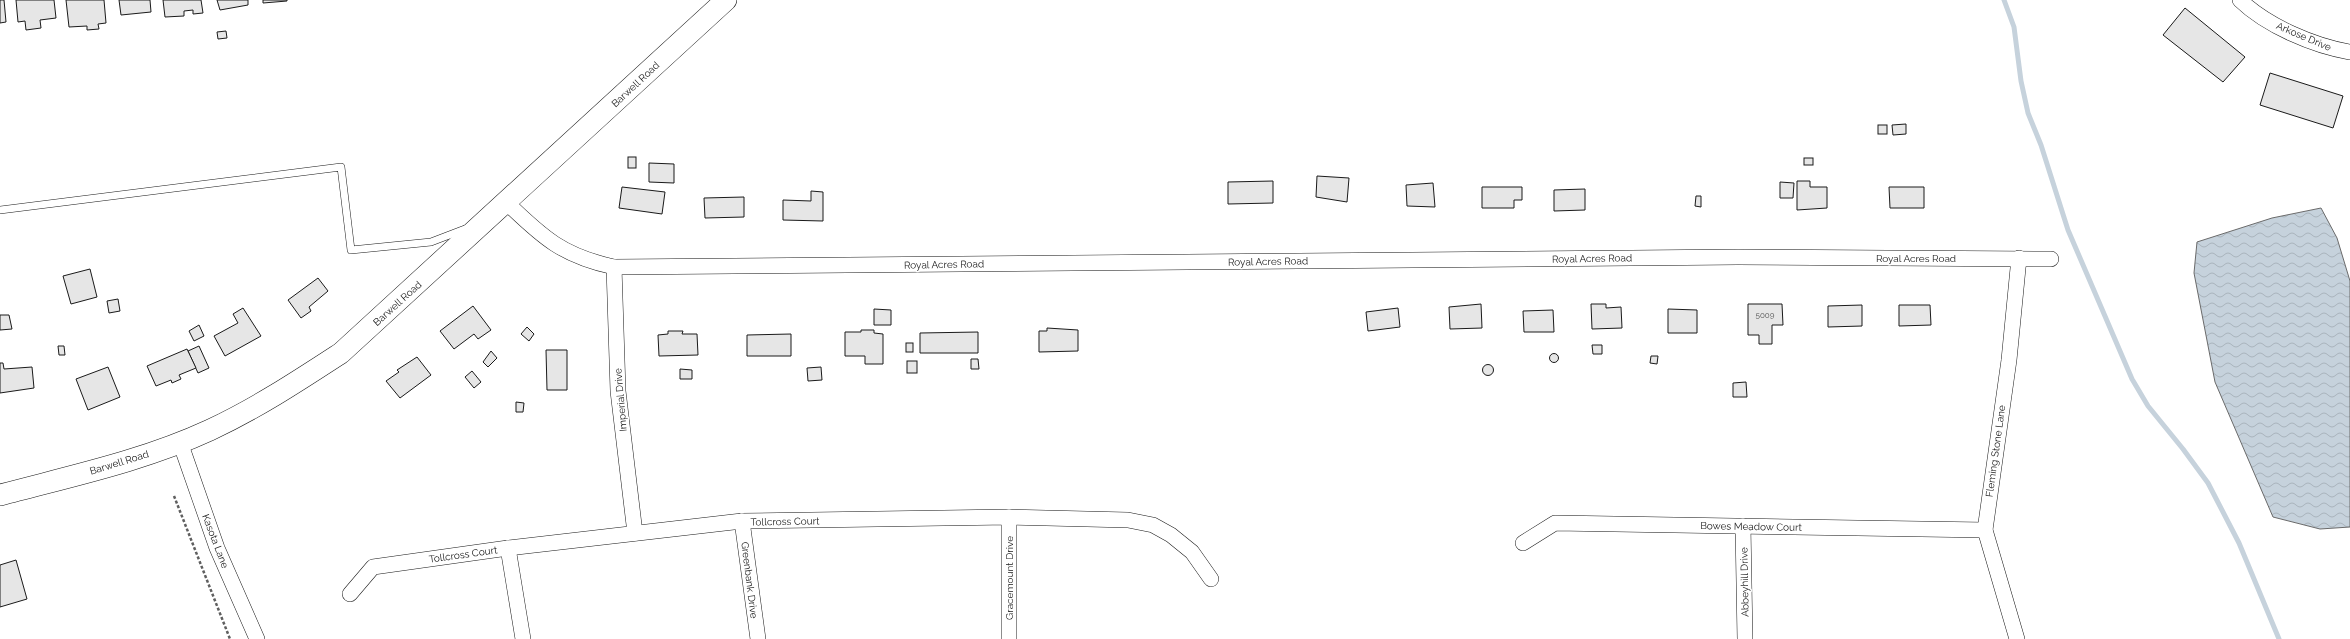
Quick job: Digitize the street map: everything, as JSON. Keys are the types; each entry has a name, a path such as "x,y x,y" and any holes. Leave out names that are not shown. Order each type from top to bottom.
{"street":[{"name":"Barwell Road","path":"0,495 133,460 210,430 273,398 341,353 726,0"},
{"name":"Arkose Drive","path":"2240,0 2281,29 2330,49 2350,52"},
{"name":"Royal Acres Road","path":"506,202 531,227 556,247 585,261 614,267 1738,257 2051,259"},
{"name":"Fleming Stone Lane","path":"2017,639 1985,530 2009,360 2018,258"},
{"name":"Imperial Drive","path":"614,267 618,391 635,533"},
{"name":"Kasota Lane","path":"180,442 217,548 257,639"},
{"name":"Tollcross Court","path":"350,594 373,567 508,548 742,521 1009,517 1128,520 1153,525 1171,535 1192,552 1211,580"},
{"name":"Gracemount Drive","path":"1009,517 1009,639"},
{"name":"Greenbank Drive","path":"742,521 758,639"},
{"name":"Bowes Meadow Court","path":"1523,543 1555,522 1985,530"},
{"name":"Abbeyhill Drive","path":"1743,526 1745,639"},
{"path":"508,548 523,639"}],"lane":[{"path":"0,210 341,167 350,250 431,242 484,221"}],"path":[{"path":"174,496 230,639"}],"water":[{"path":"2321,208 2337,238 2350,281 2350,527 2320,529 2273,517 2215,382 2194,273 2197,242 2272,218"}],"building":[{"path":"0,0 4,0 6,22 0,23"},
{"path":"16,0 54,0 56,18 40,20 41,28 26,30 25,21 18,22"},
{"path":"66,0 104,0 106,23 98,24 99,29 87,30 87,26 69,27"},
{"path":"119,0 150,0 151,12 121,15"},
{"path":"163,0 201,0 203,13 193,14 193,10 184,11 184,16 165,17"},
{"path":"217,0 248,0 248,5 220,10"},
{"path":"263,0 287,0 287,1 263,3"},
{"path":"2185,8 2245,57 2223,82 2163,35"},
{"path":"226,31 227,38 218,39 217,32"},
{"path":"2270,73 2343,96 2333,128 2260,105"},
{"path":"1906,124 1906,134 1893,135 1892,125"},
{"path":"1878,125 1887,125 1887,134 1878,134"},
{"path":"628,157 636,157 636,168 628,168"},
{"path":"1804,158 1813,158 1813,165 1804,165"},
{"path":"649,163 674,164 674,183 649,182"},
{"path":"1317,176 1349,178 1347,202 1316,197"},
{"path":"1273,181 1273,203 1228,204 1228,182"},
{"path":"1797,181 1810,181 1810,187 1827,187 1827,208 1797,210"},
{"path":"1780,182 1794,183 1793,198 1780,198"},
{"path":"1433,183 1435,207 1407,206 1406,185"},
{"path":"622,187 665,192 662,214 619,208"},
{"path":"1482,187 1522,187 1522,200 1514,200 1514,208 1482,208"},
{"path":"1889,187 1924,187 1924,208 1890,208"},
{"path":"1585,189 1585,210 1554,211 1554,190"},
{"path":"811,191 823,192 823,221 783,220 783,200 811,201"},
{"path":"1696,196 1701,196 1701,207 1695,206"},
{"path":"744,197 744,217 705,218 704,198"},
{"path":"90,269 97,297 71,304 63,276"},
{"path":"318,278 328,291 309,307 311,311 301,318 288,300"},
{"path":"118,299 120,311 109,313 107,301"},
{"path":"1481,304 1482,328 1450,329 1449,307"},
{"path":"1591,304 1606,304 1606,308 1621,307 1622,328 1592,329"},
{"path":"1748,304 1782,304 1783,325 1772,325 1772,344 1759,344 1759,335 1748,335"},
{"path":"1862,305 1862,326 1828,327 1828,306"},
{"path":"1899,305 1930,305 1931,325 1899,326"},
{"path":"473,306 491,330 478,339 474,334 454,349 440,331"},
{"path":"243,308 261,336 225,356 214,336 238,323 233,314"},
{"path":"1398,308 1400,327 1368,331 1366,312"},
{"path":"874,309 891,310 891,325 874,325"},
{"path":"1668,309 1697,310 1697,333 1668,333"},
{"path":"1553,310 1554,332 1524,332 1523,311"},
{"path":"0,315 9,315 12,329 0,330"},
{"path":"199,325 204,336 194,341 189,331"},
{"path":"527,327 534,334 529,341 521,334"},
{"path":"1047,328 1078,330 1078,351 1039,352 1039,331 1047,331"},
{"path":"861,330 874,330 874,333 883,334 883,364 865,364 865,356 845,356 845,332 861,332"},
{"path":"668,331 683,331 682,334 697,334 698,355 659,356 658,335 668,334"},
{"path":"978,332 978,353 920,353 920,333"},
{"path":"791,334 791,356 747,356 747,335"},
{"path":"906,343 913,343 913,352 906,352"},
{"path":"1592,345 1602,345 1602,354 1593,354"},
{"path":"58,346 64,346 65,355 59,355"},
{"path":"199,346 209,368 198,373 188,351"},
{"path":"187,349 196,368 179,375 181,379 172,383 171,380 156,386 147,366"},
{"path":"546,350 567,350 567,390 547,390"},
{"path":"491,351 497,358 488,367 483,362"},
{"path":"1552,354 1556,354 1558,358 1556,362 1552,362 1550,360 1550,356"},
{"path":"1651,356 1658,356 1657,364 1650,363"},
{"path":"417,357 431,375 400,398 386,381 399,372 397,370"},
{"path":"971,359 978,359 979,369 971,369"},
{"path":"907,361 917,361 917,373 907,373"},
{"path":"0,363 3,363 4,369 32,367 34,388 0,393"},
{"path":"1488,364 1492,366 1494,370 1492,374 1488,376 1484,374 1482,370 1484,366"},
{"path":"108,367 120,397 88,410 76,379"},
{"path":"821,367 822,380 808,381 807,368"},
{"path":"680,369 692,370 692,379 680,379"},
{"path":"472,371 481,382 474,388 465,377"},
{"path":"1746,382 1747,397 1733,397 1733,383"},
{"path":"516,402 524,403 523,412 516,412"},
{"path":"16,560 27,599 0,607 0,565"}],"waterway":[{"path":"2004,0 2014,27 2021,81 2028,113 2041,145 2068,230 2132,379 2148,406 2208,483 2239,543 2279,639"}]}
